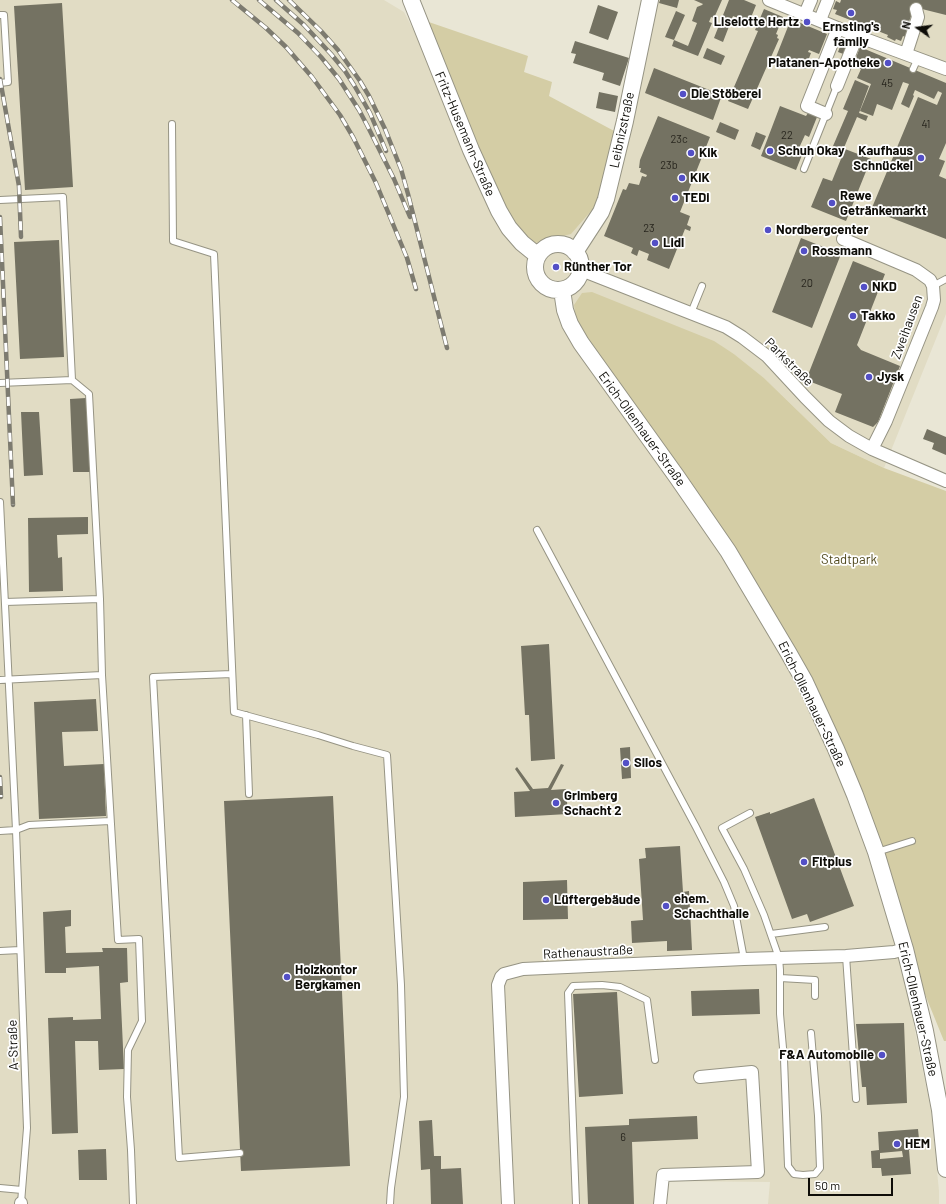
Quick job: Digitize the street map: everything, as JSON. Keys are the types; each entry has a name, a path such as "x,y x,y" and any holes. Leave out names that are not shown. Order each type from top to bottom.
{"street":[{"name":"Fritz-Husemann-Straße","path":"411,0 471,150 499,211 509,228 522,243 538,256"},
{"name":"Leibnizstraße","path":"575,252 601,212 606,199 623,128 650,0"},
{"path":"769,0 857,36 906,54 915,64 946,69"},
{"path":"806,14 811,0"},
{"path":"820,20 828,0"},
{"path":"906,54 918,17 916,9"},
{"path":"826,114 806,106 838,28"},
{"path":"836,88 857,36"},
{"name":"Zweihausen","path":"844,239 916,270 930,280 934,286 934,300 932,307 886,421 872,449"},
{"path":"560,244 568,246 575,252 580,260 581,270 574,284 562,290 553,290 539,281 535,264 538,256 543,250 551,245 560,244"},
{"name":"Parkstraße","path":"581,270 726,327 742,337 766,356 829,421 849,436 872,449 946,481"},
{"name":"Erich-Ollenhauer-Straße","path":"562,290 565,310 570,324 581,343 673,471 728,551 788,652 836,749 876,852 905,949 925,1032 939,1103 946,1169"},
{"name":"Rathenaustraße","path":"508,1204 498,985 501,977 509,972 523,969 846,956 894,952 905,949"},
{"path":"660,1204 663,1175 758,1172 752,1072 700,1077"}],"lane":[{"path":"0,15 4,15 8,82 0,83"},
{"path":"804,169 836,88"},
{"path":"172,124 173,241 214,254 234,712 387,755 401,985 404,1096 390,1204"},
{"path":"0,200 63,197 72,380"},
{"path":"934,286 946,279"},
{"path":"691,313 702,286"},
{"path":"0,383 72,380 88,394 100,599 102,675 110,821 118,940 139,939 142,1021 128,1050 128,1097 133,1204"},
{"name":"A-Straße","path":"0,502 2,587 5,602 16,830 27,1128 21,1203"},
{"path":"536,530 693,821 724,882 734,906 744,959"},
{"path":"5,602 100,599"},
{"path":"232,674 153,676 179,1158 240,1153"},
{"path":"0,680 102,675"},
{"path":"246,715 249,794"},
{"path":"750,813 722,828 744,869 764,915 779,958 780,1014 784,1059 788,1166 794,1174 803,1175 815,1174 820,1168 818,1116 811,1033"},
{"path":"0,831 16,830 29,825 110,821"},
{"path":"876,852 912,841"},
{"path":"771,934 825,927"},
{"path":"0,951 20,950"},
{"path":"846,956 856,1099"},
{"path":"780,978 815,980 815,996"},
{"path":"576,1204 568,993 573,986 602,985 620,987 647,1000 655,1060"},
{"path":"0,1188 22,1190"}],"shaded area":[{"path":"0,0 384,0 404,12 519,232 616,132 643,0 946,0 946,314 884,468 831,443 764,378 734,354 714,342 685,331 678,476 837,747 901,961 931,1111 939,1204 768,1204 770,1182 666,1181 664,1204 0,1204"}],"green space":[{"path":"420,19 528,56 524,72 552,82 549,96 616,132 597,204 571,234 535,243 519,232 476,151"},
{"name":"Stadtpark","path":"592,292 714,341 734,354 764,378 831,443 884,468 946,491 946,1041 944,1041 911,960 806,683 582,339 576,319 574,305 582,293"}],"building":[{"path":"660,0 679,0 677,8 659,3"},
{"path":"694,0 722,0 714,18 711,17 709,22 712,23 698,56 672,46 674,40 688,46 697,23 692,21 697,7 703,4"},
{"path":"729,0 744,0 756,5 748,25 741,22 742,20 733,16 723,42 714,38"},
{"path":"841,0 946,0 946,15 918,8 913,11 905,37 903,36 901,41 896,39 895,41 887,37 888,35 835,14 837,10 833,9 836,1 840,3"},
{"path":"62,3 73,187 25,190 14,6"},
{"path":"598,5 618,12 608,40 589,33"},
{"path":"764,9 783,17 776,34 778,35 777,38 779,39 748,109 728,101 758,31 755,30"},
{"path":"676,11 685,15 674,40 665,37"},
{"path":"791,19 827,34 819,54 809,50 808,52 811,53 805,69 776,57"},
{"path":"575,41 629,58 620,86 602,80 604,73 573,63 576,54 571,53"},
{"path":"841,44 849,47 846,55 838,52"},
{"path":"860,47 946,83 946,143 939,159 945,161 939,176 946,179 946,239 871,210 918,97 937,105 942,93 938,91 934,99 915,90 909,108 901,104 909,84 903,82 892,110 877,104 873,116 860,111 871,84 857,78 861,69 853,66"},
{"path":"707,48 725,56 721,65 703,58"},
{"name":"Die Stöberei","path":"654,68 722,95 713,120 645,93"},
{"path":"855,80 869,86 859,113 868,116 866,121 857,117 843,150 833,146 848,111 843,109"},
{"path":"599,92 618,96 615,112 596,108"},
{"path":"780,106 806,116 808,113 817,117 809,137 805,135 799,148 804,150 796,170 761,156"},
{"path":"658,116 710,137 680,212 690,216 687,225 691,227 690,231 685,229 669,269 647,260 649,254 639,250 637,256 631,253 633,248 604,236 623,189 626,190 629,183 639,185 642,176 646,177 647,175 640,172 640,160"},
{"path":"720,122 739,130 735,140 716,132"},
{"path":"756,132 766,136 760,150 751,146"},
{"path":"845,149 871,159 846,221 811,207 823,178 832,181"},
{"path":"801,238 841,254 812,328 772,312"},
{"path":"59,240 64,357 20,359 14,242"},
{"path":"853,261 885,274 857,345 861,350 900,366 878,422 873,427 835,412 842,394 806,380"},
{"path":"86,398 90,472 73,472 70,399"},
{"path":"21,412 39,412 43,475 24,476"},
{"path":"927,429 946,437 946,455 932,449 934,443 923,439"},
{"path":"88,517 88,534 57,535 58,558 62,557 63,591 29,592 28,518"},
{"path":"549,644 555,759 531,761 529,715 525,715 521,646"},
{"path":"96,699 98,731 62,732 64,766 104,764 106,816 39,819 34,702"},
{"name":"Silos","path":"630,747 631,778 622,779 620,748"},
{"path":"561,764 564,765 551,790 566,789 568,814 515,817 514,792 530,791 515,769 517,767 533,789 548,788"},
{"name":"Holzkontor Bergkamen","path":"333,796 350,1166 241,1171 224,801"},
{"name":"Fitplus","path":"814,798 854,906 810,922 807,914 792,919 755,817 770,812 770,814"},
{"name":"ehem. Schachthalle","path":"680,846 683,892 689,891 692,950 667,951 667,941 632,943 631,921 643,920 639,859 646,858 645,848"},
{"name":"Lüftergebäude","path":"567,880 568,919 523,920 523,882"},
{"path":"71,910 71,926 65,927 66,953 103,952 102,948 127,948 128,982 120,983 124,1069 99,1070 98,1041 75,1041 78,1133 52,1134 48,1018 73,1017 73,1020 101,1019 99,966 66,968 66,973 45,973 43,912"},
{"path":"759,989 760,1014 692,1016 691,991"},
{"path":"617,992 623,1094 579,1097 573,994"},
{"name":"F&A Automobile","path":"904,1023 907,1103 867,1105 866,1087 862,1087 856,1024"},
{"path":"697,1116 698,1139 632,1142 634,1204 588,1204 585,1127 629,1125 629,1119"},
{"path":"432,1120 434,1156 441,1156 441,1169 461,1168 463,1204 431,1204 430,1169 421,1170 419,1121"},
{"path":"918,1129 920,1149 909,1150 911,1174 882,1176 881,1168 872,1168 871,1151 879,1150 878,1132","holes":["902,1151 903,1157 880,1159 880,1153"]},
{"path":"106,1149 107,1180 79,1180 78,1150"}],"railway":[{"path":"232,0 266,28 286,47 312,77 340,115 376,183 407,258 416,289"},
{"path":"259,0 298,33 321,57 339,79 367,125 394,179 410,217"},
{"path":"276,0 304,25 345,71 370,113 386,151"},
{"path":"289,0 338,50 369,96 385,129 401,169 447,348"},
{"path":"0,79 19,186 21,237"},
{"path":"0,217 13,505"},
{"path":"0,777 1,797"}],"place":[{"name":"Ernsting's family","path":"851,13"},
{"name":"Liselotte Hertz","path":"807,22"},
{"name":"Platanen-Apotheke","path":"888,63"},
{"name":"Die Stöberei","path":"683,94"},
{"name":"Schuh Okay","path":"770,151"},
{"name":"Kik","path":"691,153"},
{"name":"Kaufhaus Schnückel","path":"921,158"},
{"name":"KiK","path":"682,178"},
{"name":"TEDi","path":"675,198"},
{"name":"Rewe Getränkemarkt","path":"832,203"},
{"name":"Nordbergcenter","path":"768,230"},
{"name":"Lidl","path":"655,243"},
{"name":"Rossmann","path":"804,251"},
{"name":"Rünther Tor","path":"556,267"},
{"name":"NKD","path":"864,287"},
{"name":"Takko","path":"853,316"},
{"name":"Jysk","path":"869,377"},
{"name":"Silos","path":"626,763"},
{"name":"Grimberg Schacht 2","path":"556,803"},
{"name":"Fitplus","path":"804,862"},
{"name":"Lüftergebäude","path":"546,900"},
{"name":"ehem. Schachthalle","path":"666,906"},
{"name":"Holzkontor Bergkamen","path":"287,977"},
{"name":"F&A Automobile","path":"882,1055"},
{"name":"HEM","path":"897,1144"}]}
